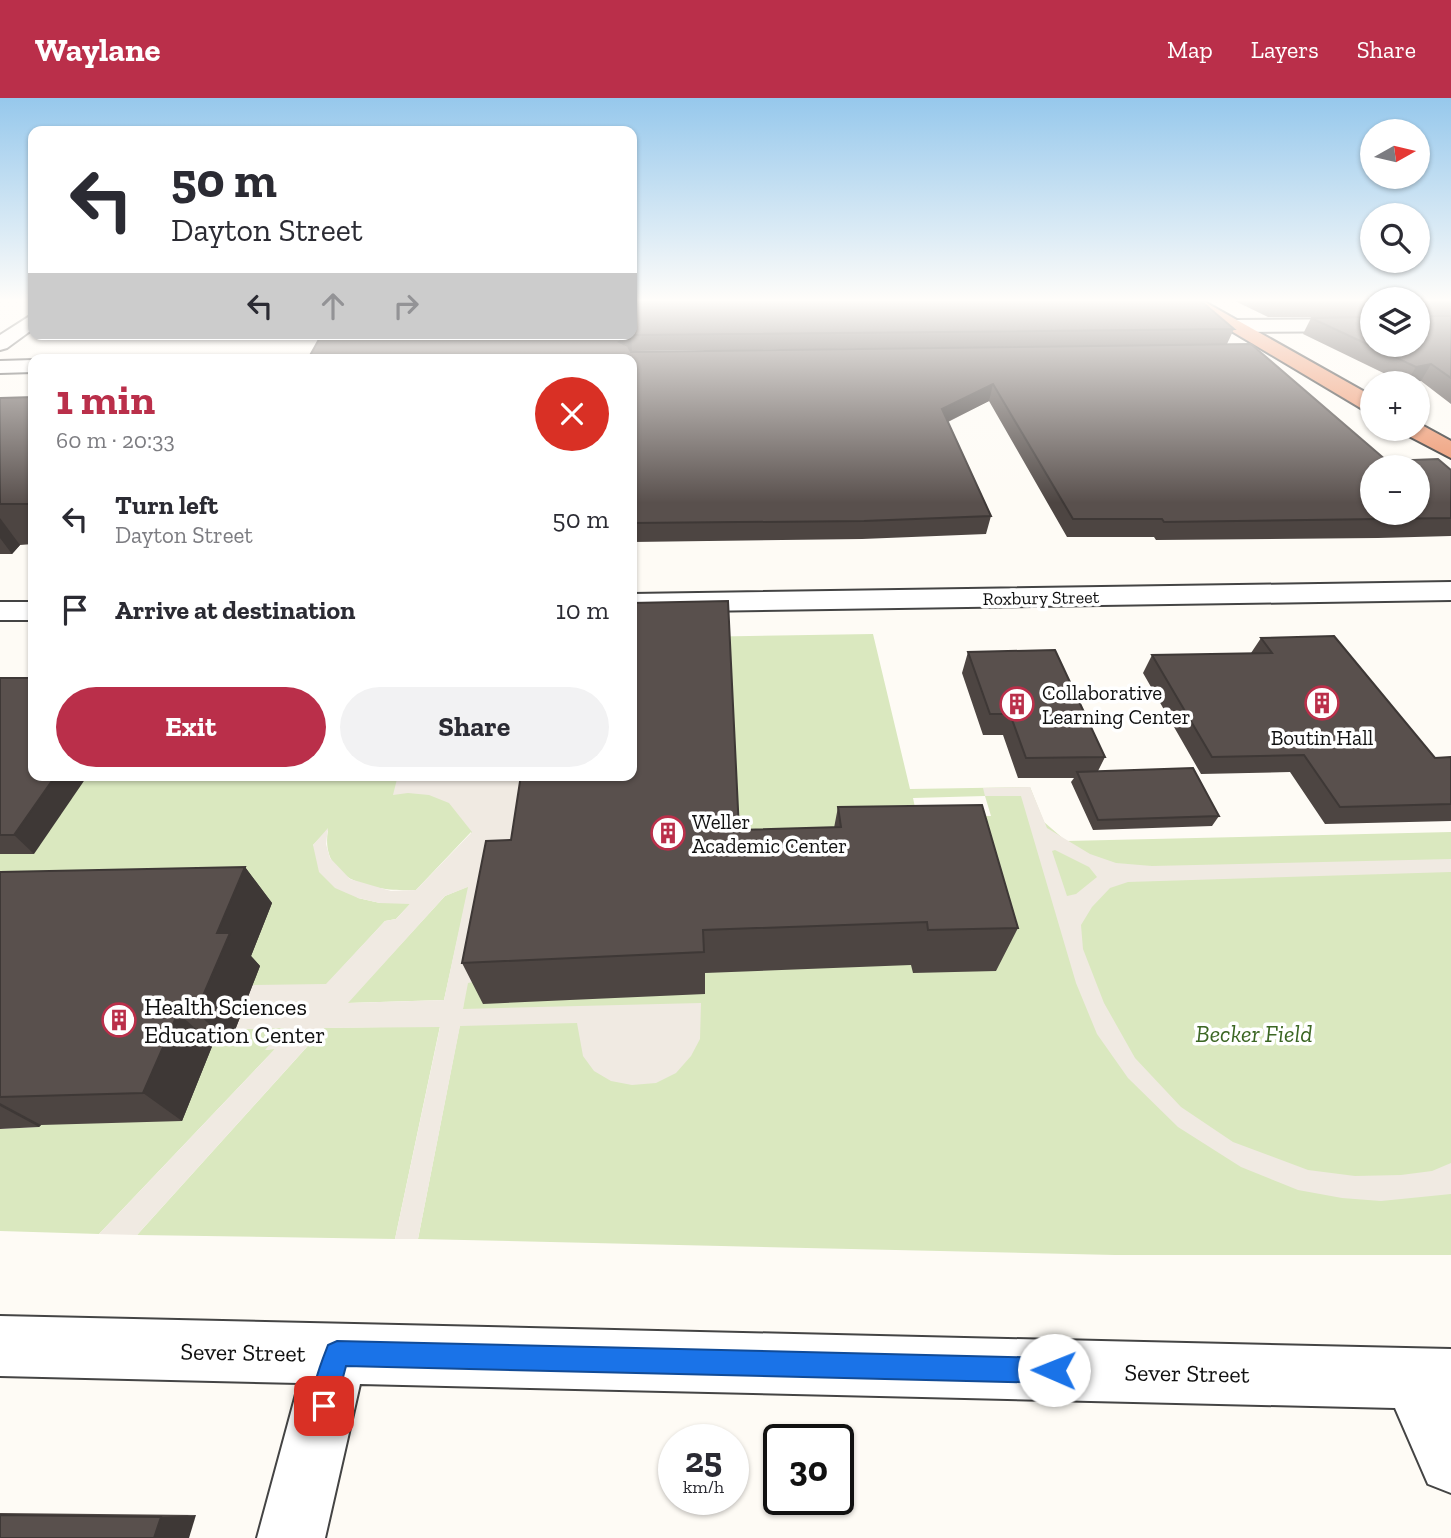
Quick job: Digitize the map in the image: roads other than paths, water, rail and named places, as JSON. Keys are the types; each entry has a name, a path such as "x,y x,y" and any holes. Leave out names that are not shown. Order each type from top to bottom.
{"highway":[{"path":"1308,368 1360,398"},
{"path":"1430,439 1451,451"}],"street":[{"name":"Roxbury Street","path":"637,603 1451,591"},
{"path":"0,611 28,611"},
{"name":"Sever Street","path":"0,1346 1432,1379"},
{"path":"291,1538 337,1353"},
{"path":"1432,1379 1451,1461"}],"place":[{"name":"Boutin Hall","path":"1322,703"},
{"name":"Collaborative Learning Center","path":"1017,704"},
{"name":"Weller Academic Center","path":"668,833"},
{"name":"Health Sciences Education Center","path":"119,1020"}],"park label":[{"name":"Becker Field","path":"1254,1033"}]}
